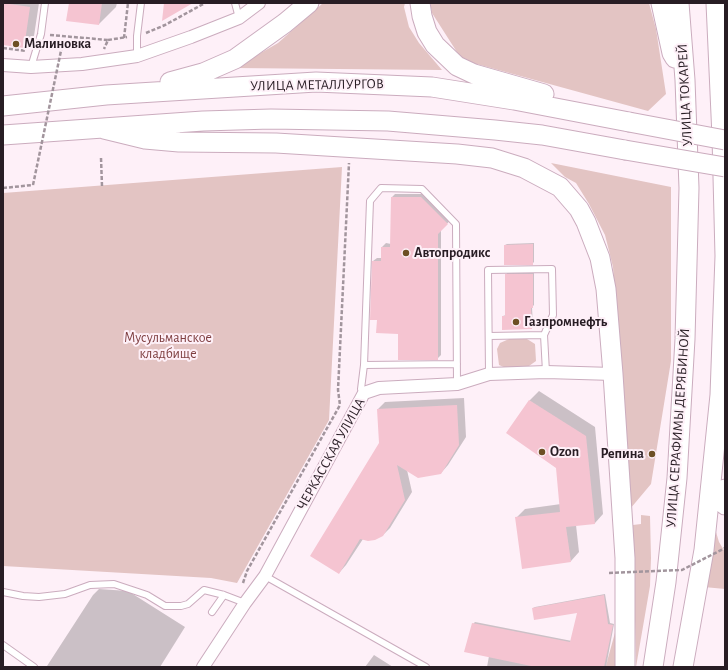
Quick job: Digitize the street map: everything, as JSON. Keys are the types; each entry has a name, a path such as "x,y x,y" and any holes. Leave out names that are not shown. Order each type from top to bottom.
{"main road":[{"path":"106,95 171,82 203,73 235,59 285,23 309,3"},
{"path":"420,3 427,32 435,45 457,66 474,74 530,91 585,104 629,122 724,135"},
{"path":"661,3 672,53 685,80"},
{"name":"УЛИЦА ТОКАРЕЙ","path":"679,3 685,80 689,188"},
{"path":"683,667 704,550 720,395 725,256 723,195 724,135 716,3"},
{"name":"УЛИЦА МЕТАЛЛУРГОВ","path":"3,106 106,95 316,82 432,87 514,100 629,122"},
{"path":"3,135 203,121 264,119 388,121 451,125 534,134 725,167"},
{"path":"104,129 145,139 179,142 276,143 457,154 492,158 524,168 560,187 579,209 586,222 600,258 606,290 614,374 625,558 625,667"},
{"name":"УЛИЦА СЕРАФИМЫ ДЕРЯБИНОЙ","path":"653,667 666,582 677,478 685,339 689,188"},
{"path":"720,395 725,425"},
{"path":"725,489 725,505"}],"street":[{"path":"3,65 31,68 82,64 137,56 239,18 259,3"},
{"name":"ЧЕРКАССКАЯ УЛИЦА","path":"203,667 241,601 265,576 364,393 379,388 457,384 489,374 546,372 614,374"}],"lane":[{"path":"31,68 41,34 45,3"},
{"path":"137,56 137,36 141,3"},
{"path":"235,3 239,18"},
{"path":"364,393 361,389 364,365 370,201 381,188 422,188 456,224 457,384"},
{"path":"489,374 488,270 552,269 553,315 544,334 546,372"},
{"path":"489,336 544,334"},
{"path":"364,365 457,364"},
{"path":"265,576 415,664 426,667"},
{"path":"3,592 23,596 39,597 65,594 90,585 114,584 147,595 165,606 181,606 188,604 204,590 241,601"},
{"path":"212,612 224,595"},
{"path":"3,645 34,667"}],"path":[{"path":"124,38 128,3"},
{"path":"41,34 108,40 137,36 165,25 205,3"},
{"path":"103,52 108,40"},
{"path":"3,48 28,51 28,45"},
{"path":"3,188 33,185 62,46 90,50"},
{"path":"101,158 102,186"},
{"path":"241,601 247,571 340,405 338,390 349,167"},
{"path":"609,573 682,570 725,548"}],"green space":[{"path":"323,3 405,3 404,7 409,27 419,43 442,70 235,68 278,43"},
{"path":"430,3 649,3 656,29 666,94 648,111 462,60 432,13"},
{"path":"551,163 671,187 671,361 651,484 630,509 613,267 605,235 589,204 576,183 565,177"},
{"name":"Мусульманское кладбище","path":"342,167 329,420 237,583 211,578 3,566 3,193"},
{"path":"509,339 527,339 535,344 536,361 529,366 506,368 499,365 497,349 500,343"},
{"path":"641,515 650,516 651,558 650,586 636,667 633,525 641,524"},
{"path":"713,522 719,542 725,552 725,589 704,587"},
{"path":"616,629 615,667 606,667 608,658"}],"building":[{"path":"3,3 30,7 24,48 3,45"},
{"path":"69,3 102,3 99,25 66,21"},
{"path":"164,3 193,3 162,21"},
{"path":"391,197 421,197 448,224 438,234 438,360 398,360 398,334 376,333 377,320 370,320 372,261 381,261 381,247 390,247"},
{"path":"533,244 533,265 504,265 504,245"},
{"path":"505,274 533,274 533,308 531,308 532,329 502,330 502,316 505,316"},
{"path":"529,400 586,436 595,524 566,527 571,562 522,569 515,517 560,512 556,468 506,433"},
{"path":"457,405 459,445 441,474 418,478 397,465 405,500 383,536 375,540 368,541 360,539 339,574 310,556 379,443 377,409"},
{"path":"604,595 608,624 613,625 604,667 536,667 464,652 472,623 570,642 577,613 534,620 532,608"}],"place":[{"name":"Малиновка","path":"16,44"},
{"name":"Автопродикс","path":"406,253"},
{"name":"Газпромнефть","path":"516,322"},
{"name":"Ozon","path":"542,452"},
{"name":"Репина","path":"652,454"}]}
